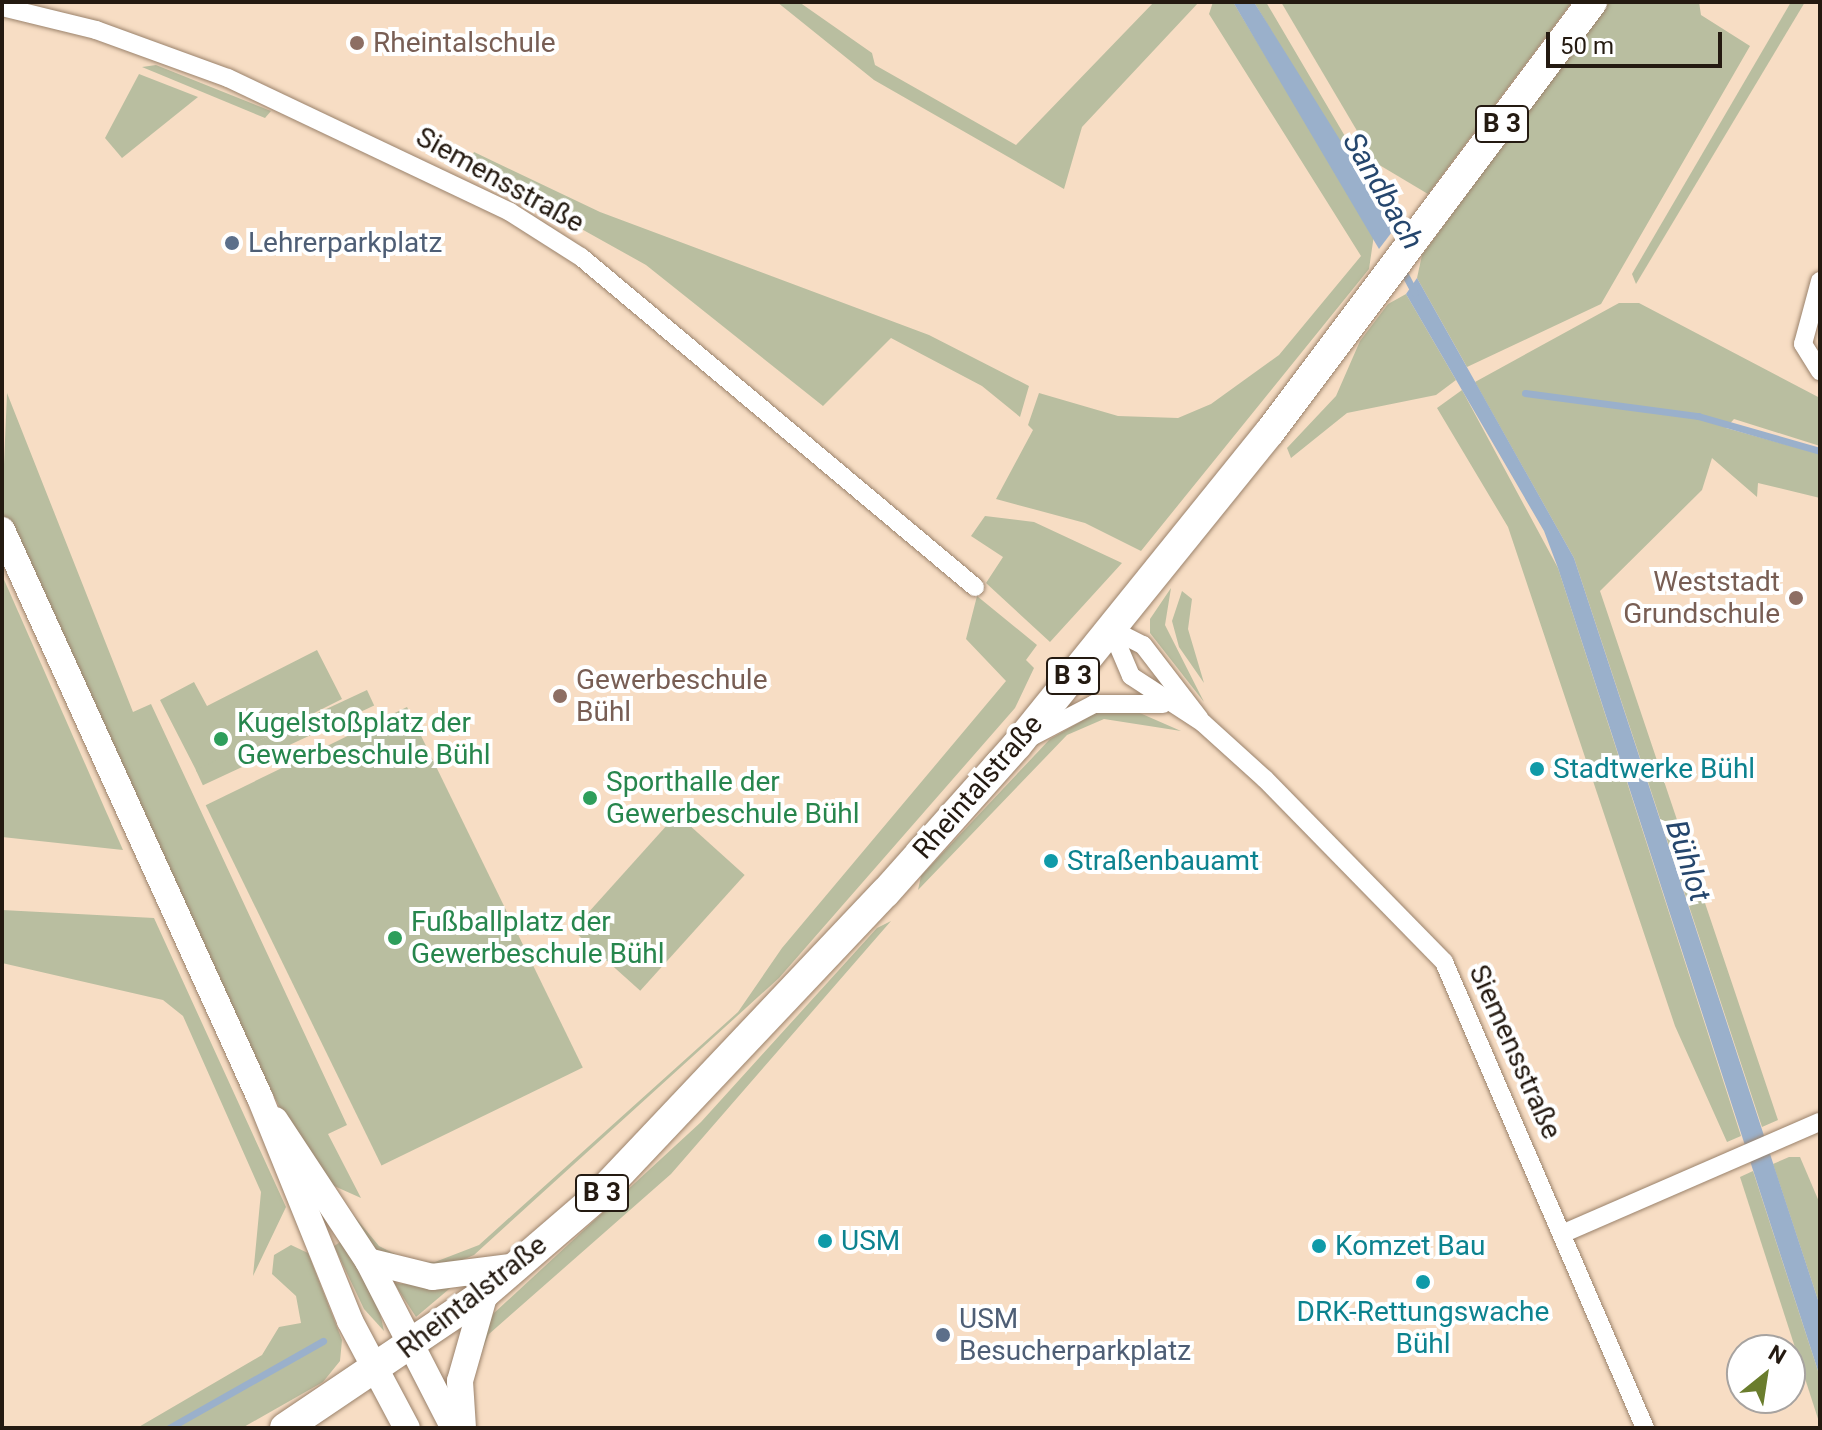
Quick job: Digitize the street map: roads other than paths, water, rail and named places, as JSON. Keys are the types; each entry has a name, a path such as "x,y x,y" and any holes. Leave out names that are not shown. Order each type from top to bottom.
{"main road":[{"name":"Rheintalstraße","path":"285,1428 414,1344 485,1293 681,1115 1017,745 1413,246 1592,2"}],"street":[{"name":"Siemensstraße","path":"2,7 96,30 228,78 510,212 581,257 975,587"},
{"path":"1817,367 1803,324 1820,281"},
{"path":"2,530 260,1098 374,1371 407,1428"},
{"name":"Siemensstraße","path":"1111,629 1119,660 1163,704 1203,723 1444,962 1645,1428"},
{"path":"1111,629 1143,645 1203,723"},
{"path":"1017,745 1094,704 1163,704"},
{"path":"260,1098 368,1261 414,1344 454,1428"},
{"path":"1562,1234 1820,1122"},
{"path":"368,1261 432,1277 518,1266"},
{"path":"463,1428 460,1381 485,1293"}],"water":[{"path":"1233,2 1254,2 1395,228 1379,249"},
{"path":"1417,278 1574,558 1820,1306 1820,1377 1558,568 1544,531 1406,294"}],"waterway":[{"name":"Sandbach","path":"1402,269 1415,293"},
{"path":"1525,393 1698,416 1820,451"},
{"path":"169,1428 323,1341"}],"place":[{"name":"Rheintalschule","path":"357,43"},
{"name":"Lehrerparkplatz","path":"232,243"},
{"name":"Weststadt Grundschule","path":"1796,598"},
{"name":"Gewerbeschule Bühl","path":"560,696"},
{"name":"Kugelstoßplatz der Gewerbeschule Bühl","path":"221,739"},
{"name":"Stadtwerke Bühl","path":"1537,769"},
{"name":"Sporthalle der Gewerbeschule Bühl","path":"590,798"},
{"name":"Straßenbauamt","path":"1051,861"},
{"name":"Fußballplatz der Gewerbeschule Bühl","path":"395,938"},
{"name":"USM","path":"825,1241"},
{"name":"Komzet Bau","path":"1319,1246"},
{"name":"DRK-Rettungswache Bühl","path":"1423,1282"},
{"name":"USM Besucherparkplatz","path":"943,1335"}],"water label":[{"name":"Bühlot","path":"1688,861"}]}
